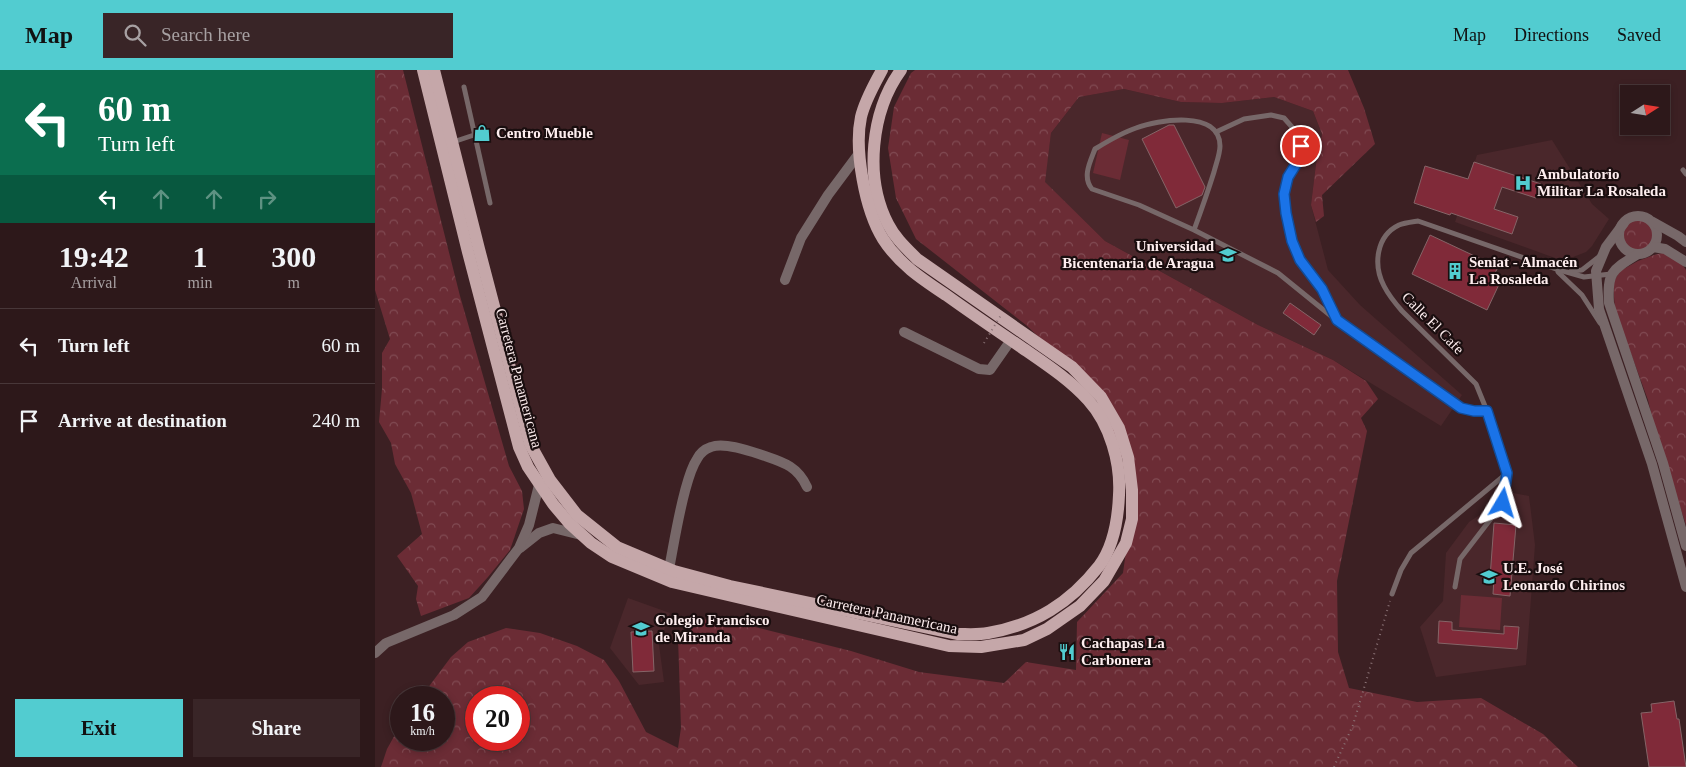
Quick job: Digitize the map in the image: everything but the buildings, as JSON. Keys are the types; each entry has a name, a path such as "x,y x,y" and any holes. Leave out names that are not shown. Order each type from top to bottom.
{"main road":[{"name":"Carretera Panamericana","path":"423,70 519,447 539,485 558,510 582,535 612,557 672,582 949,646 981,647 1024,640 1047,629 1080,606 1104,581 1126,543 1131,519 1132,490 1128,457 1119,428 1101,397 1072,367 917,259 901,244 894,234 887,222 876,192 874,138 877,122 893,80 901,70"},
{"name":"Carretera Panamericana","path":"434,70 530,444 562,498 583,521 617,547 669,569 730,586 957,634 987,633 1041,617 1061,604 1085,584 1103,561 1114,534 1120,484 1115,456 1107,430 1089,401 1062,375 906,268 879,232 865,193 859,134 861,116 881,70"}],"street":[{"path":"785,280 801,238 860,152"},
{"path":"1686,242 1649,219 1638,216 1633,217 1624,223 1605,247 1595,276 1599,310 1605,332 1652,464 1686,587"},
{"path":"1624,223 1619,233 1621,244 1629,252 1645,254 1653,247 1658,235 1657,229 1649,219"},
{"path":"1653,247 1665,249 1686,262"},
{"path":"1638,254 1611,274 1608,287 1609,303 1663,463 1686,546"},
{"path":"904,332 986,371 990,370 1011,340"},
{"path":"669,569 677,520 690,475 697,458 703,451 713,446 741,448 793,467 802,476 807,487"},
{"path":"375,652 386,643 454,615 482,596 519,548 529,525 539,485"},
{"path":"519,548 539,533 553,528 582,535"}],"lane":[{"path":"464,87 490,202"},
{"path":"1216,132 1244,119 1271,115 1284,118 1299,135 1301,146 1298,161 1288,177 1284,194 1286,213 1292,241 1300,260 1322,289 1337,320"},
{"path":"1194,230 1217,161 1220,145 1216,132 1205,123 1190,120 1151,123 1135,128 1095,149 1086,176 1088,184 1092,189 1139,205 1194,230 1278,273 1337,320 1461,408 1487,411"},
{"path":"452,142 474,135"},
{"name":"Calle El Cafe","path":"1455,587 1460,558 1503,503 1507,473 1487,411 1476,384 1391,299 1383,284 1377,254 1387,233 1400,225 1418,221 1556,270"},
{"path":"1556,270 1575,272 1583,270 1602,254"},
{"path":"1556,270 1584,278 1611,274"},
{"path":"1556,270 1582,295 1605,332"},
{"path":"1392,594 1401,570 1411,554 1507,473"}],"path":[{"path":"984,344 1001,314"},
{"path":"1334,767 1353,725 1392,594"}],"shaded area":[{"name":"Universidad Bicentenaria de Aragua","path":"1124,89 1181,102 1222,103 1274,97 1313,111 1322,134 1311,205 1328,270 1360,305 1462,395 1441,426 1333,360 1258,325 1105,241 1044,182 1051,133 1079,97"},
{"name":"Ambulatorio Militar La Rosaleda","path":"1552,140 1592,204 1609,219 1586,252 1568,259 1555,258 1455,222 1477,155"},
{"name":"U.E. José Leonardo Chirinos","path":"1513,493 1529,496 1535,545 1526,665 1436,677 1420,627 1443,601 1446,553 1469,522"},
{"name":"Colegio Francisco de Miranda","path":"628,598 670,613 659,645 664,682 639,685 610,648"}],"green space":[{"path":"375,70 403,70 460,296 509,466 522,491 524,509 510,550 469,598 421,616 416,599 418,586 397,556 422,534 411,493 395,464 391,443 379,422 382,389 382,353 390,339 375,290"},
{"path":"915,70 1348,70 1364,108 1375,144 1322,195 1324,216 1316,222 1311,205 1322,134 1313,111 1274,97 1222,103 1181,102 1124,89 1079,97 1051,133 1045,182 1105,241 1258,325 1333,360 1366,381 1378,399 1361,418 1367,431 1337,581 1338,652 1349,688 1417,702 1481,698 1543,734 1578,767 381,767 390,744 390,751 455,751 455,686 429,686 451,657 468,642 506,628 540,633 577,646 604,660 619,681 646,732 678,748 681,728 678,637 698,619 731,621 851,651 919,672 1004,683 1026,662 1076,670 1077,622 1123,573 1135,487 1091,386 1026,325 916,239 896,198 888,148 894,107 911,73"},
{"path":"1102,133 1129,140 1120,180 1093,173"},
{"path":"1638,220 1648,225 1653,235 1648,245 1638,250 1628,245 1623,235 1628,225"},
{"path":"1666,252 1682,264 1686,270 1686,525 1656,434 1648,400 1615,310 1613,283 1620,271 1638,261"},
{"path":"1461,595 1502,598 1500,630 1459,627"}],"place":[{"name":"Centro Mueble","path":"482,133"},
{"name":"Ambulatorio Militar La Rosaleda","path":"1523,183"},
{"name":"Universidad Bicentenaria de Aragua","path":"1228,255"},
{"name":"Seniat - Almacén La Rosaleda","path":"1455,271"},
{"name":"U.E. José Leonardo Chirinos","path":"1489,577"},
{"name":"Colegio Francisco de Miranda","path":"641,629"},
{"name":"Cachapas La Carbonera","path":"1067,652"}],"route":[{"path":"1301,146 1298,161 1288,177 1284,194 1292,241 1300,260 1322,289 1337,320 1461,408 1487,411 1507,473 1503,503"}]}
